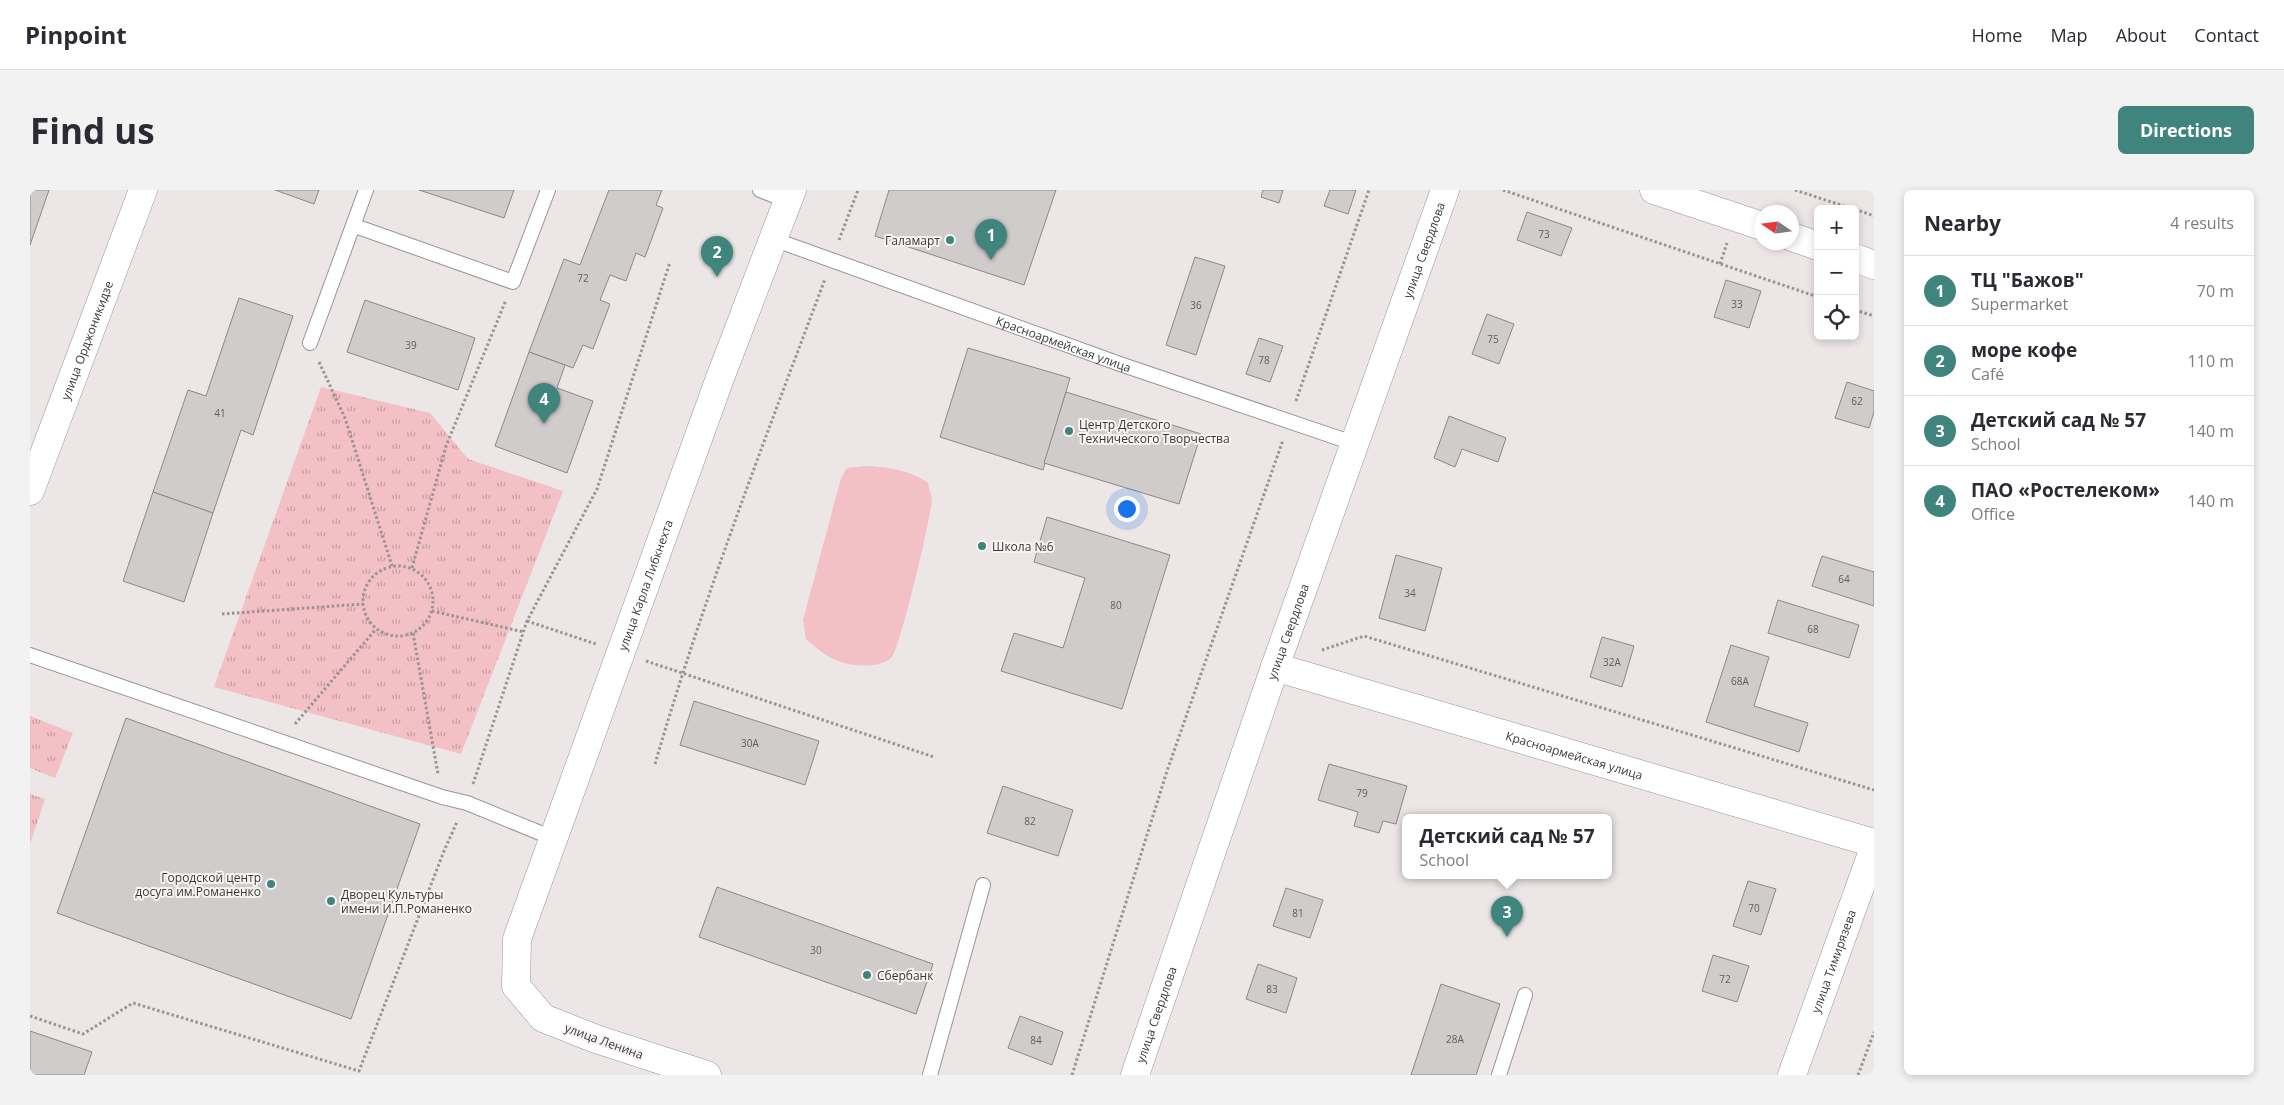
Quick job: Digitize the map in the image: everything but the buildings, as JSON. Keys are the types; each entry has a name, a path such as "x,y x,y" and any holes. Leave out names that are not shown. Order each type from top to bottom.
{"street":[{"name":"улица Орджоникидзе","path":"30,491 143,190"},
{"name":"улица Свердлова","path":"1135,1075 1275,666 1356,444 1445,190"},
{"path":"1654,190 1754,223"},
{"name":"улица Карла Либкнехта","path":"516,986 517,939 555,840 621,652 790,196"},
{"path":"1799,239 1814,245"},
{"path":"1859,259 1874,264"},
{"name":"Красноармейская улица","path":"1275,666 1874,843"},
{"name":"улица Тимирязева","path":"1792,1075 1874,848"},
{"name":"улица Ленина","path":"516,986 543,1018 596,1039 706,1075"}],"lane":[{"path":"310,343 355,226 366,190"},
{"path":"355,226 513,282 548,190"},
{"path":"760,190 790,196"},
{"name":"Красноармейская улица","path":"773,239 1288,422 1356,444"},
{"path":"30,655 442,797 467,803 555,840"},
{"path":"930,1075 983,885"},
{"path":"1499,1075 1525,995"}],"path":[{"path":"655,764 681,673 858,190"},
{"path":"1072,1075 1167,770 1369,190"},
{"path":"1503,190 1814,296"},
{"path":"1795,190 1842,205"},
{"path":"1859,211 1874,216"},
{"path":"30,1016 83,1034 133,1003 358,1073 453,830 467,803 527,621 597,489 670,262"},
{"path":"412,568 446,446 513,282"},
{"path":"1859,311 1874,316"},
{"path":"310,343 345,418 392,566"},
{"path":"392,566 412,568 428,582 433,594 432,611 422,627 413,633 399,636 387,635 376,629 368,620 363,604 365,587 371,577 380,570 392,566"},
{"path":"222,614 363,604"},
{"path":"432,611 524,632"},
{"path":"527,621 934,757"},
{"path":"280,742 376,629"},
{"path":"413,633 442,797 453,830"},
{"path":"1320,651 1364,636 1874,790"},
{"path":"1858,1075 1874,1032"}],"green space":[{"path":"321,387 430,413 468,459 563,491 461,754 214,687"},
{"path":"866,466 891,468 914,475 928,483 932,498 915,580 896,648 892,657 887,661 880,664 863,666 839,661 819,650 806,639 803,620 841,478 847,468"},
{"path":"30,716 73,733 55,778 30,768"},
{"path":"30,794 45,799 30,844"}],"place":[{"name":"Галамарт","path":"950,240"},
{"name":"ТЦ \"Бажов\"","path":"991,260"},
{"name":"море кофе","path":"717,277"},
{"name":"ПАО «Ростелеком»","path":"544,424"},
{"name":"Центр Детского Технического Творчества","path":"1069,431"},
{"name":"Школа №6","path":"982,546"},
{"name":"Городской центр досуга им.Романенко","path":"271,884"},
{"name":"Дворец Культуры имени И.П.Романенко","path":"331,901"},
{"name":"Детский сад № 57","path":"1507,937"},
{"name":"Сбербанк","path":"867,975"}]}
